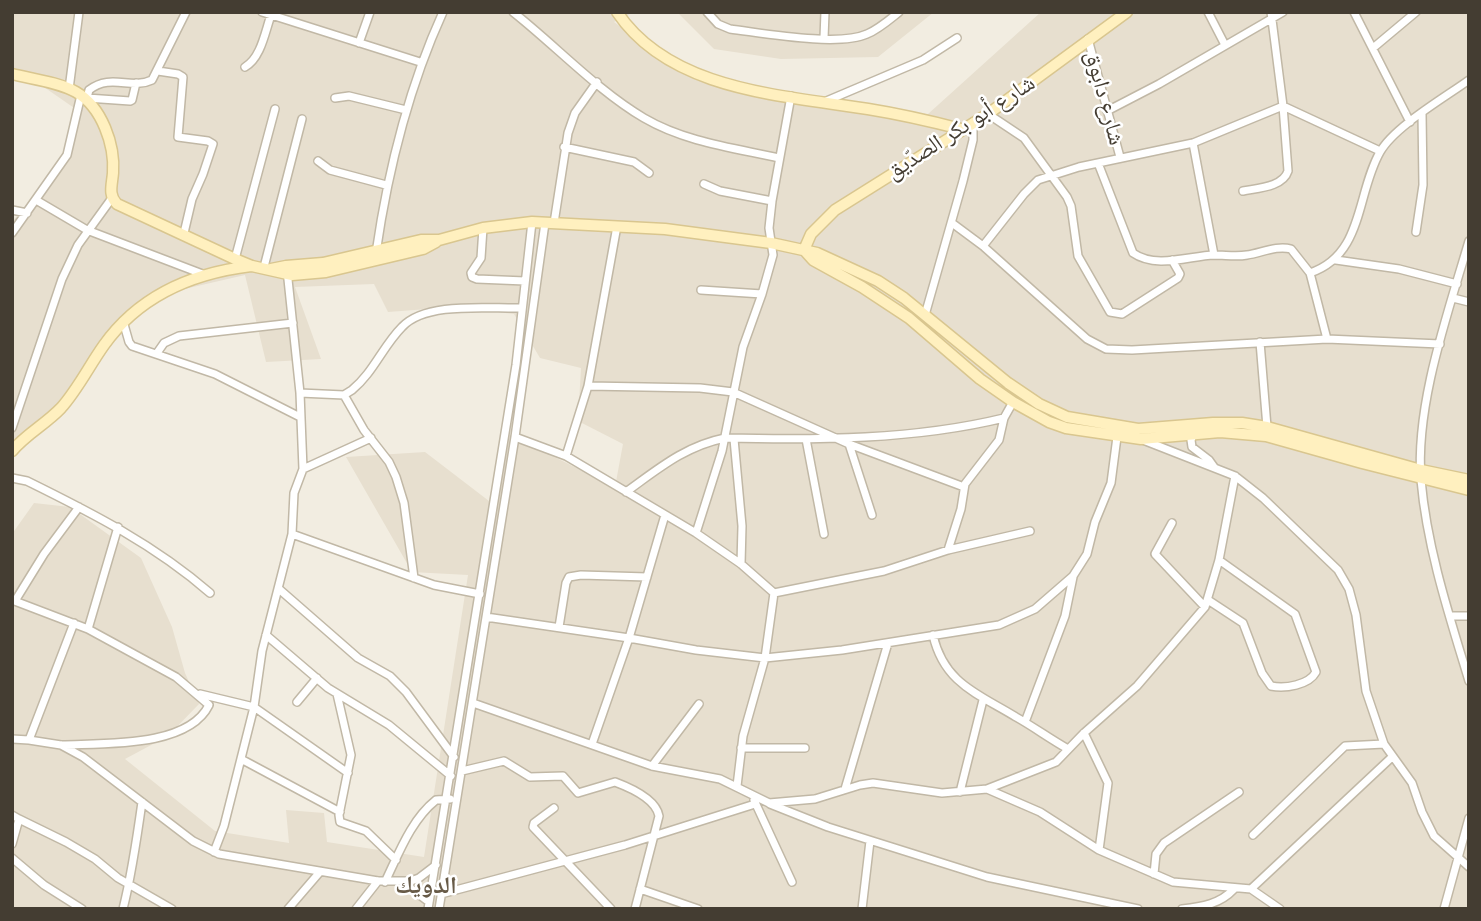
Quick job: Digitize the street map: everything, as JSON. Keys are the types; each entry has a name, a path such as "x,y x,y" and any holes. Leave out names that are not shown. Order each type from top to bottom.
{"street":[{"path":"69,89 79,12"},
{"path":"12,233 67,155 84,97 89,90 116,80 148,83 158,71 186,12"},
{"path":"262,12 421,62"},
{"path":"359,43 370,12"},
{"path":"375,256 386,185 406,110 421,62 443,12"},
{"path":"513,12 645,119 673,131 726,147 779,158"},
{"path":"617,12 632,31 650,47 691,71 727,83 896,114 961,129"},
{"path":"707,12 718,24 730,29 824,38 868,34 899,12"},
{"path":"824,38 825,12"},
{"name":"شارع أبو بكر الصدّيق","path":"804,250 817,226 835,210 988,114 1127,12"},
{"path":"1209,12 1225,45"},
{"path":"1107,111 1283,12"},
{"path":"1354,12 1410,122"},
{"path":"1373,48 1412,13"},
{"path":"245,66 252,63 257,55 271,15"},
{"path":"1244,191 1280,182 1287,174 1283,106 1272,16"},
{"path":"824,102 923,60 957,38"},
{"name":"شارع دابوق","path":"1088,39 1121,158"},
{"path":"158,71 183,77 178,136 213,144 191,201 184,233"},
{"path":"12,74 69,89 84,97 98,114 113,158 112,198 87,230 62,279 15,407 12,428"},
{"path":"1310,274 1336,260 1352,231 1380,151 1410,122 1469,80"},
{"path":"428,907 480,594 506,462 515,437 564,147 575,113 597,82"},
{"path":"84,97 130,101 136,83"},
{"path":"335,98 349,96 406,110"},
{"path":"696,533 712,488 725,438 743,347 762,294 772,255 769,228 772,201 791,96"},
{"path":"983,246 1038,180 1051,174 1193,143 1283,106 1380,151"},
{"path":"235,259 275,108"},
{"path":"1416,232 1423,185 1422,113"},
{"path":"988,114 1024,138 1070,201 1079,256 1106,307 1112,313 1127,311 1178,278 1180,271 1172,260"},
{"path":"268,268 302,119"},
{"path":"925,315 952,223 973,140 974,122"},
{"path":"1193,143 1214,255"},
{"path":"564,147 634,162 649,173"},
{"path":"318,161 330,170 386,185"},
{"path":"1098,163 1133,253 1144,259 1172,260 1214,255 1243,256 1288,248 1295,252 1310,274 1326,338"},
{"path":"704,184 720,191 772,201"},
{"path":"112,198 124,207 235,259 252,266 286,270 375,256 421,240 439,240 483,228 532,222 713,234 771,243 817,253 877,281 925,315 1008,383 1040,404 1117,437 1141,439 1195,433 1219,427 1421,474 1469,480"},
{"path":"36,200 87,230 205,275"},
{"path":"12,210 27,213"},
{"path":"439,909 486,617 532,222"},
{"path":"952,223 983,246 1087,339 1106,349 1132,350 1326,338 1440,344"},
{"path":"566,456 588,386 617,226"},
{"path":"783,246 803,237 817,226"},
{"path":"817,226 814,237 818,245 843,264"},
{"path":"483,228 481,258 471,277 525,281"},
{"path":"1469,241 1440,344 1422,430 1421,474 1428,532 1469,681"},
{"path":"804,250 813,260 862,287 909,318 980,379 1049,422 1066,428 1267,427 1469,490"},
{"path":"1336,260 1399,270 1457,284"},
{"path":"12,451 21,440 60,409 123,320 152,299 195,277 252,266"},
{"path":"214,852 224,826 254,707 266,635 292,534 295,493 303,469 300,393 286,270"},
{"path":"701,290 762,294"},
{"path":"1453,298 1469,302"},
{"path":"300,393 344,395 363,378 402,327 417,316 443,309 522,308"},
{"path":"123,320 132,346 215,374 300,417"},
{"path":"157,353 163,343 179,335 293,323"},
{"path":"1259,342 1267,427"},
{"path":"588,386 700,388 733,392 849,444 964,487"},
{"path":"344,395 389,462 396,477 404,503 414,578"},
{"path":"948,550 961,509 964,487 999,440 1004,418 1013,402"},
{"path":"626,492 688,449 725,438 806,439 964,428 1004,418"},
{"path":"1195,433 1191,440 1192,447 1214,467"},
{"path":"515,437 566,456 665,514 741,564 774,593"},
{"path":"486,617 695,650 765,658 888,643 1008,623 1044,604 1073,576 1087,554 1095,522 1111,483 1117,437"},
{"path":"303,469 371,438"},
{"path":"734,439 742,526 741,564"},
{"path":"806,439 824,534"},
{"path":"1141,439 1235,476 1263,498 1338,570 1349,589 1358,624 1366,691 1384,744 1412,783 1434,836 1469,867"},
{"path":"849,444 872,515"},
{"path":"769,803 815,799 873,783 929,792 986,789 1052,765 1138,686 1207,604 1219,560 1235,476"},
{"path":"12,478 27,481 118,527 180,567 210,593"},
{"path":"12,739 61,746 141,740 177,732 208,707 208,702 176,677 88,629 13,601 79,507"},
{"path":"592,744 629,638 665,514"},
{"path":"1172,523 1155,554 1207,604 1242,623 1262,673 1271,686 1277,688 1314,677 1315,672 1295,614 1219,560"},
{"path":"88,629 118,527"},
{"path":"774,593 884,571 948,550 1030,531"},
{"path":"292,534 434,585 480,594"},
{"path":"559,627 569,577 581,575 647,578"},
{"path":"1025,722 1065,616 1073,576"},
{"path":"279,589 358,658 390,676 406,692 454,757"},
{"path":"737,786 741,748 765,658 774,593"},
{"path":"1450,616 1469,616"},
{"path":"29,740 74,623"},
{"path":"266,635 337,694 389,725 451,776"},
{"path":"933,635 945,666 956,678 983,700 1068,749"},
{"path":"845,789 888,643"},
{"path":"297,702 317,678"},
{"path":"197,693 254,707 348,773"},
{"path":"337,694 351,751 340,811 341,824 366,831 396,860"},
{"path":"960,792 983,700"},
{"path":"473,703 652,766 710,775 782,810 870,841 988,877 1138,909"},
{"path":"652,766 699,704"},
{"path":"1084,733 1108,783 1099,850"},
{"path":"1253,835 1341,749 1347,745 1384,744"},
{"path":"61,746 83,757 193,842 214,852 319,873 382,882 402,882 419,878 436,865"},
{"path":"741,748 805,748"},
{"path":"1251,889 1392,757"},
{"path":"241,759 340,811"},
{"path":"462,771 504,761 530,777 563,776 578,793 615,782 656,806 659,816 656,835 635,909"},
{"path":"986,789 1040,813 1099,850 1173,883 1251,889 1280,909"},
{"path":"1154,874 1156,854 1164,843 1239,792"},
{"path":"751,793 792,882"},
{"path":"356,909 382,882 423,812 434,800 457,800"},
{"path":"123,909 130,885 142,802"},
{"path":"442,894 656,835 755,804"},
{"path":"554,808 534,823 533,827 611,909"},
{"path":"12,844 15,817 88,855 130,885 172,909"},
{"path":"1444,909 1469,818"},
{"path":"862,909 870,841"},
{"path":"12,858 44,885 82,909"},
{"path":"288,909 319,873"},
{"path":"402,882 428,907"},
{"path":"640,889 698,909"},
{"path":"1182,909 1215,903 1227,897 1234,889"}],"shaded area":[{"path":"12,12 634,12 614,22 696,80 813,106 928,114 1041,12 1469,12 1469,909 12,909 12,534 34,503 70,507 141,558 172,627 185,673 199,704 168,736 125,759 215,831 289,843 286,810 324,813 327,842 424,857 468,575 412,572 346,457 425,452 489,501 504,432 615,487 623,444 578,421 581,368 540,358 514,314 454,307 388,312 374,284 295,287 321,359 266,362 245,275 141,299 20,449 12,449 12,222 65,158 80,112 41,85 12,77"},
{"path":"677,12 934,12 878,57 781,59 714,49"}],"district":[{"name":"الدويك","path":"426,886"}]}
